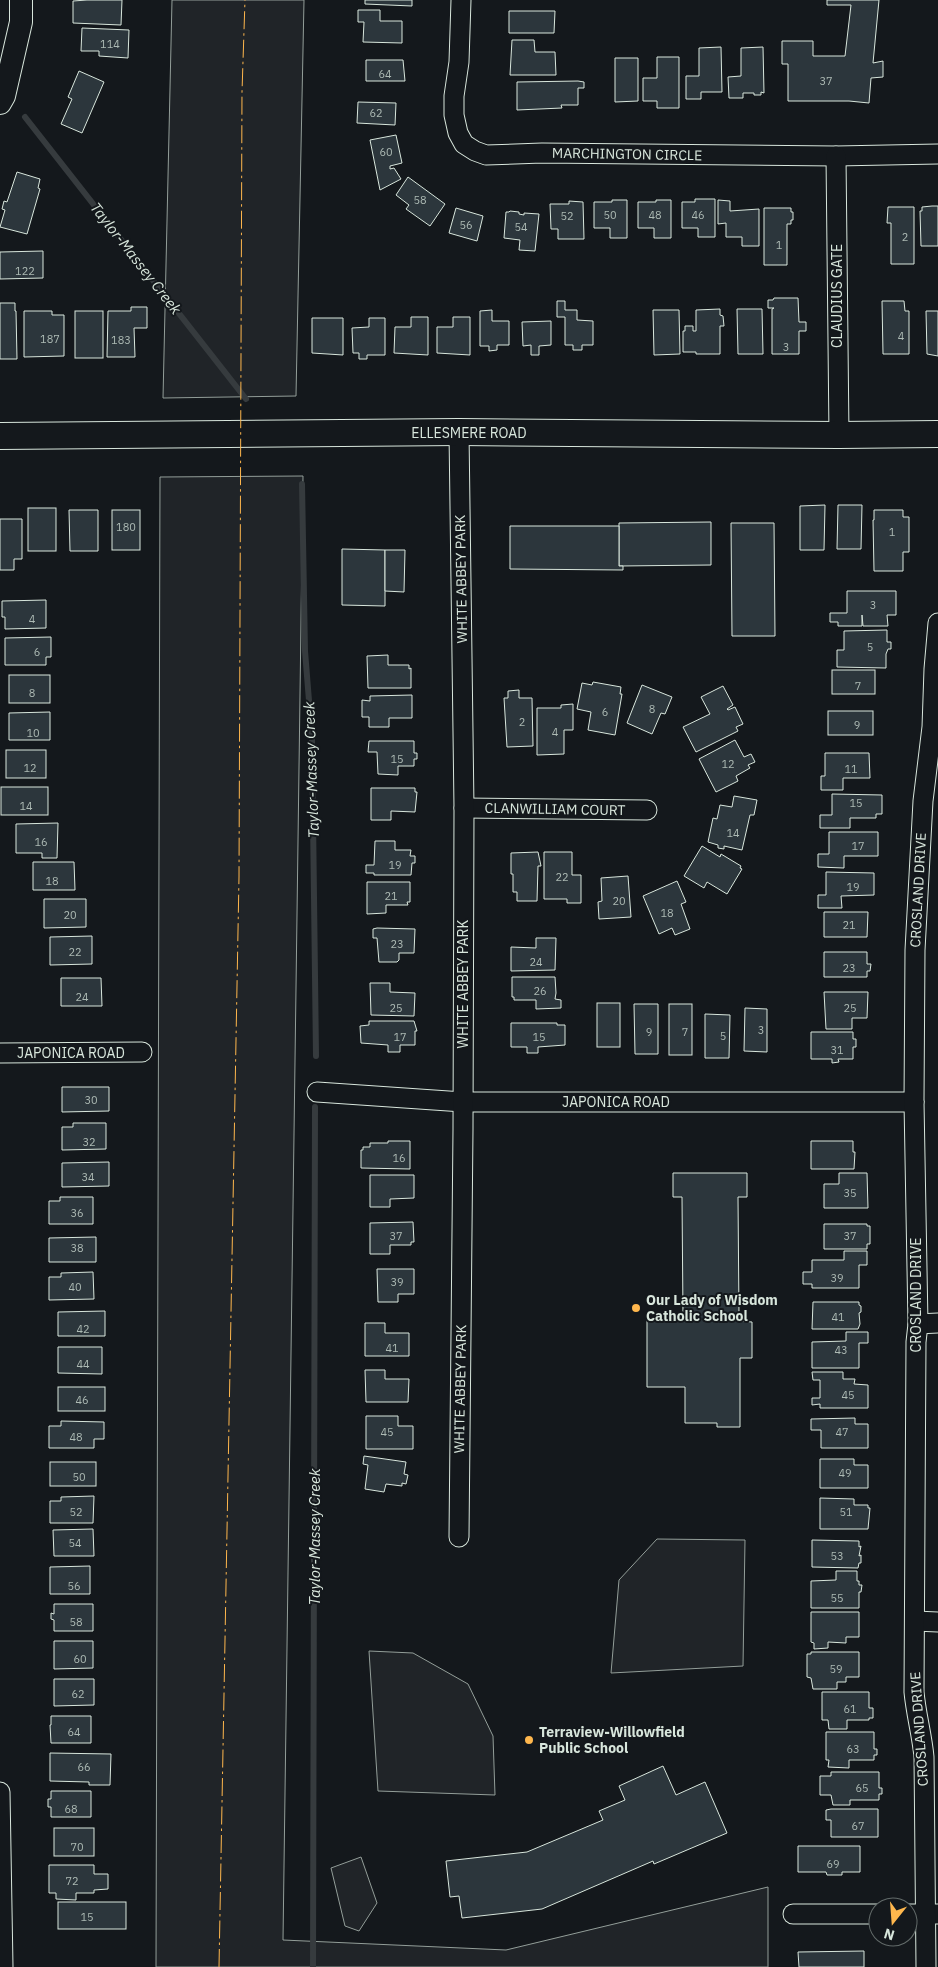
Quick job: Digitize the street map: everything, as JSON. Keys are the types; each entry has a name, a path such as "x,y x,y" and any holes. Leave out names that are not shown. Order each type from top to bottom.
{"main road":[{"name":"ELLESMERE ROAD","path":"0,436 459,432 839,436 938,434"}],"street":[{"path":"0,103 4,96 20,22 21,0"},
{"name":"MARCHINGTON CIRCLE","path":"461,0 459,62 454,96 454,115 458,133 464,144 486,155 542,153 836,156 938,154"},
{"name":"CLAUDIUS GATE","path":"836,156 839,436"},
{"name":"WHITE ABBEY PARK","path":"459,432 464,808 459,1536"},
{"name":"CROSLAND DRIVE","path":"926,1967 924,1757 921,1730 915,1709 914,1692 916,1350 918,1324 914,1102 917,896 923,801 935,727 934,670 938,623"},
{"name":"CLANWILLIAM COURT","path":"464,808 647,810"},
{"name":"JAPONICA ROAD","path":"0,1053 142,1052"},
{"name":"JAPONICA ROAD","path":"317,1092 463,1102 914,1102"},
{"path":"918,1324 938,1323"},
{"path":"915,1622 938,1622"},
{"path":"0,1792 3,1967"},
{"path":"793,1914 868,1914"}],"shaded area":[{"path":"172,0 304,0 296,396 163,398"},
{"path":"303,476 283,1940 506,1950 768,1887 768,1967 156,1967 160,477"},
{"path":"657,1539 745,1540 743,1666 611,1673 619,1580"},
{"path":"369,1651 413,1653 468,1684 493,1736 495,1795 378,1791"},
{"path":"361,1857 377,1903 359,1931 345,1926 331,1868"}],"building":[{"path":"122,0 121,25 73,23 73,1"},
{"path":"365,0 412,0 412,6 365,4"},
{"path":"827,0 879,0 873,63 883,61 883,77 871,78 869,103 849,101 788,101 788,64 782,64 782,41 813,41 813,56 845,56 851,5 827,5"},
{"path":"358,10 380,10 380,21 402,21 402,43 363,42 364,22 358,22"},
{"path":"509,11 555,11 554,33 509,33"},
{"path":"82,28 129,30 128,58 99,56 99,51 81,51"},
{"path":"512,40 534,40 535,52 555,52 556,75 510,75"},
{"path":"721,47 722,92 701,92 701,99 686,99 686,76 699,76 699,48"},
{"path":"763,47 764,93 761,92 761,95 754,95 754,93 743,93 743,98 729,98 728,77 741,76 741,48"},
{"path":"657,57 679,57 679,108 657,108 657,101 643,101 643,78 657,78"},
{"path":"615,58 638,58 638,101 615,102"},
{"path":"366,60 403,60 405,81 366,81"},
{"path":"79,71 104,82 82,133 61,124 72,99 68,97"},
{"path":"517,82 584,82 584,88 578,88 578,105 561,105 562,108 517,110"},
{"path":"358,102 396,103 395,125 357,123"},
{"path":"396,135 402,163 390,166 390,169 394,168 401,179 380,190 370,140"},
{"path":"17,172 40,179 38,188 40,189 27,234 0,227 5,210 2,209 4,201 7,202"},
{"path":"408,177 445,204 430,226 406,209 409,205 396,195"},
{"path":"695,199 715,199 715,237 698,237 698,228 682,228 682,202 695,202"},
{"path":"612,200 627,200 627,238 610,238 610,228 594,228 594,202 612,202"},
{"path":"656,200 671,200 671,238 654,238 654,228 638,228 638,202 656,202"},
{"path":"718,200 730,201 730,211 759,209 759,246 742,246 742,237 726,237 726,223 718,224"},
{"path":"569,201 583,202 584,239 558,239 558,229 551,229 550,204 569,204"},
{"path":"938,206 938,246 921,246 920,211 922,211 922,207"},
{"path":"888,207 914,207 914,264 891,264 891,223 887,223"},
{"path":"456,208 483,216 477,241 449,233"},
{"path":"764,208 791,208 791,212 793,212 791,224 787,224 787,265 764,265"},
{"path":"506,212 519,212 519,214 524,215 524,213 539,214 535,251 519,250 520,240 504,238"},
{"path":"43,251 43,278 0,279 0,252"},
{"path":"774,298 798,298 799,322 806,322 806,331 799,331 799,354 772,354 772,309 774,308 768,308 768,300 773,300"},
{"path":"557,301 565,301 565,310 577,310 577,320 593,321 593,345 582,345 582,350 573,350 573,345 565,345 565,317 557,317"},
{"path":"882,301 904,301 905,311 909,311 909,354 883,354"},
{"path":"0,303 15,303 17,359 0,359"},
{"path":"131,307 147,307 147,328 134,328 135,357 107,357 108,311 131,311"},
{"path":"720,309 724,326 720,326 720,354 683,352 683,331 685,331 685,326 693,326 693,331 696,331 696,310"},
{"path":"737,309 762,309 763,354 738,354"},
{"path":"492,310 492,321 509,321 509,345 497,345 497,350 489,351 489,346 480,346 480,311"},
{"path":"653,310 679,310 680,354 654,355"},
{"path":"24,311 52,311 52,315 64,315 64,356 24,357"},
{"path":"75,311 103,311 103,358 75,358"},
{"path":"926,311 938,311 938,356 927,354"},
{"path":"411,317 428,317 428,355 394,353 395,327 411,327"},
{"path":"453,317 470,317 470,355 437,353 437,327 453,327"},
{"path":"312,318 343,318 343,355 312,353"},
{"path":"369,318 385,318 385,355 367,355 367,359 359,359 359,353 353,353 352,328 369,327"},
{"path":"551,321 551,345 539,346 539,355 531,355 531,345 523,346 522,322"},
{"path":"825,505 824,550 800,550 800,506"},
{"path":"838,505 862,505 861,549 837,549"},
{"path":"28,508 56,508 56,551 28,551"},
{"path":"69,510 98,510 98,551 70,551"},
{"path":"112,510 140,510 140,550 112,550"},
{"path":"874,510 903,510 903,517 909,517 909,552 903,552 903,571 874,571"},
{"path":"0,519 22,519 22,559 14,559 14,570 0,570"},
{"path":"711,522 711,565 619,566 619,523"},
{"path":"731,523 774,523 775,636 732,636"},
{"path":"510,526 619,526 619,566 623,566 623,570 510,569"},
{"path":"342,549 385,550 385,606 342,605"},
{"path":"385,550 405,550 404,592 385,591"},
{"path":"847,591 896,591 896,615 887,615 888,626 863,626 862,615 862,626 838,626 838,622 830,622 830,613 847,613"},
{"path":"46,600 46,628 5,629 5,617 2,617 2,601"},
{"path":"887,630 887,642 891,642 891,649 888,649 886,654 886,668 837,667 837,650 844,650 844,631"},
{"path":"51,637 51,657 46,657 46,665 5,665 5,638"},
{"path":"388,655 388,665 409,665 409,669 411,668 411,688 368,688 367,656"},
{"path":"832,670 875,670 875,694 832,694"},
{"path":"9,675 50,675 50,703 9,703"},
{"path":"593,682 621,687 620,694 622,694 615,735 588,730 591,712 577,709 582,683 592,685"},
{"path":"642,685 672,697 665,714 661,713 652,734 627,723"},
{"path":"723,686 733,705 727,709 735,707 743,724 736,727 738,731 696,752 683,727 710,714 701,697"},
{"path":"519,690 519,698 532,698 533,746 507,747 504,698 508,698 508,691"},
{"path":"412,695 412,718 389,718 389,727 369,727 369,717 362,717 362,700 370,701 370,696"},
{"path":"573,704 573,730 564,730 564,754 537,755 537,708 561,708 561,705"},
{"path":"828,711 873,711 873,735 828,735"},
{"path":"50,712 50,740 9,740 9,713"},
{"path":"735,740 744,757 751,754 755,762 748,765 750,768 736,776 738,781 716,792 699,759"},
{"path":"369,741 414,741 414,753 417,753 417,759 414,759 414,766 398,766 398,775 378,774 377,752 368,752"},
{"path":"6,750 46,750 46,778 6,778"},
{"path":"825,753 869,753 870,778 843,778 843,790 821,790 821,776 825,776"},
{"path":"1,787 48,787 48,815 1,815"},
{"path":"371,788 415,788 415,792 417,792 415,812 391,811 391,820 371,820"},
{"path":"832,794 882,795 882,814 876,814 876,818 850,818 850,828 820,828 820,815 832,815"},
{"path":"734,796 757,800 754,815 750,815 742,850 724,846 724,849 718,848 718,845 708,842 713,818 717,819 720,805 732,807"},
{"path":"58,823 57,858 42,858 42,853 16,853 16,824"},
{"path":"829,832 878,832 878,856 844,856 844,868 818,867 818,854 829,854"},
{"path":"375,841 395,841 395,850 411,850 410,856 415,856 415,863 412,863 411,875 374,875 374,873 366,873 366,865 374,865"},
{"path":"702,846 720,857 721,854 741,866 740,868 742,869 727,894 707,882 704,888 684,876"},
{"path":"538,852 541,866 538,866 537,901 517,901 517,892 513,892 511,853"},
{"path":"544,852 572,852 572,875 581,875 581,903 567,903 567,899 544,899"},
{"path":"33,862 74,862 75,890 33,890"},
{"path":"826,872 874,873 874,895 841,896 842,908 818,908 818,895 826,895"},
{"path":"628,876 631,917 599,919 598,902 602,901 601,878"},
{"path":"677,881 686,902 681,904 690,929 675,935 672,928 659,934 643,896"},
{"path":"367,882 410,882 410,902 407,902 408,905 386,905 386,913 367,914"},
{"path":"44,899 86,899 86,927 44,928"},
{"path":"824,912 868,912 867,937 824,937"},
{"path":"373,929 415,929 414,953 399,953 399,960 397,962 379,962 377,938 373,938"},
{"path":"92,936 92,964 50,965 50,937"},
{"path":"536,938 556,938 555,970 511,971 511,947 536,948"},
{"path":"824,952 867,952 867,964 871,964 870,971 867,971 867,977 824,977"},
{"path":"512,977 555,977 555,999 561,1000 561,1008 536,1009 536,1000 514,1000 514,997 512,997"},
{"path":"61,978 101,978 102,1006 61,1006"},
{"path":"370,983 390,983 390,992 415,993 414,1016 371,1015"},
{"path":"824,992 868,992 867,1018 852,1018 852,1029 826,1029"},
{"path":"597,1003 620,1003 620,1047 597,1047"},
{"path":"634,1004 658,1004 658,1054 635,1054"},
{"path":"669,1004 692,1004 692,1055 669,1055"},
{"path":"745,1008 767,1009 767,1052 744,1051"},
{"path":"705,1014 730,1015 729,1058 705,1058"},
{"path":"369,1021 414,1021 417,1031 415,1031 415,1045 400,1045 400,1052 388,1052 388,1045 361,1043 360,1026 369,1025"},
{"path":"511,1023 557,1023 557,1025 565,1025 565,1045 538,1047 538,1053 527,1053 527,1047 511,1047"},
{"path":"811,1032 853,1032 853,1039 856,1039 856,1047 853,1047 853,1059 838,1059 839,1062 832,1063 832,1059 811,1059"},
{"path":"62,1087 109,1087 109,1111 62,1112"},
{"path":"73,1123 106,1123 106,1149 62,1150 62,1127 73,1127"},
{"path":"388,1141 410,1141 410,1169 361,1168 361,1150 363,1150 363,1147 370,1147 370,1143 388,1143"},
{"path":"811,1141 853,1141 853,1152 855,1152 854,1169 811,1169"},
{"path":"109,1162 109,1186 62,1187 62,1163"},
{"path":"673,1173 747,1173 747,1197 738,1197 739,1321 752,1322 752,1358 740,1358 740,1427 717,1427 717,1423 685,1423 685,1387 647,1387 647,1318 685,1318 683,1316 682,1197 673,1197"},
{"path":"839,1173 867,1173 868,1208 824,1208 824,1184 839,1184"},
{"path":"370,1175 414,1175 414,1198 390,1199 390,1207 370,1207"},
{"path":"60,1197 93,1197 93,1224 49,1224 49,1201 60,1201"},
{"path":"413,1222 414,1242 411,1242 411,1245 390,1245 390,1254 370,1254 370,1223"},
{"path":"824,1224 867,1224 867,1226 870,1226 870,1244 867,1244 867,1249 824,1249"},
{"path":"96,1237 96,1262 49,1262 49,1238"},
{"path":"844,1251 867,1251 867,1265 859,1265 859,1288 812,1288 812,1284 803,1284 803,1272 812,1272 812,1260 844,1260"},
{"path":"377,1269 414,1269 414,1294 398,1294 398,1302 378,1302"},
{"path":"93,1272 94,1299 49,1300 49,1277 61,1277 61,1273"},
{"path":"813,1302 859,1302 861,1312 859,1313 860,1324 858,1329 812,1329"},
{"path":"105,1311 105,1336 58,1336 58,1312"},
{"path":"365,1323 385,1323 385,1333 409,1333 409,1356 365,1356"},
{"path":"846,1332 868,1332 868,1343 859,1343 859,1368 812,1368 812,1342 846,1341"},
{"path":"58,1347 102,1347 102,1374 58,1373"},
{"path":"365,1370 385,1370 385,1379 409,1379 408,1402 366,1402"},
{"path":"812,1372 843,1372 843,1379 855,1379 854,1384 868,1385 868,1408 820,1408 820,1404 812,1405 812,1398 820,1398 820,1380 813,1380"},
{"path":"58,1387 105,1387 105,1411 58,1411"},
{"path":"366,1416 398,1416 398,1426 413,1426 413,1449 366,1449"},
{"path":"855,1418 855,1424 868,1424 868,1448 821,1448 821,1430 811,1430 811,1419"},
{"path":"61,1421 104,1422 104,1439 94,1439 94,1448 49,1448 49,1426 61,1426"},
{"path":"364,1456 406,1462 404,1474 408,1475 406,1484 402,1483 402,1486 386,1484 384,1492 365,1489 368,1465 363,1464"},
{"path":"820,1459 854,1459 854,1465 868,1465 868,1488 820,1488"},
{"path":"50,1462 96,1462 96,1486 50,1486"},
{"path":"94,1496 93,1523 50,1523 50,1501 61,1501 61,1497"},
{"path":"820,1498 854,1499 854,1505 868,1505 868,1508 870,1508 868,1529 820,1529"},
{"path":"93,1529 94,1556 54,1556 53,1530"},
{"path":"812,1540 859,1541 859,1547 861,1546 859,1556 861,1555 861,1563 859,1563 858,1568 812,1567"},
{"path":"90,1566 90,1594 50,1594 50,1567"},
{"path":"836,1571 857,1571 857,1581 859,1581 859,1585 862,1585 861,1592 859,1592 859,1608 811,1608 811,1581 836,1580"},
{"path":"54,1604 93,1604 93,1631 54,1631 54,1620 51,1619 51,1613 54,1614"},
{"path":"811,1612 859,1612 859,1637 846,1637 846,1643 828,1642 828,1648 814,1649 814,1643 811,1642"},
{"path":"54,1641 93,1641 93,1668 54,1669"},
{"path":"811,1652 859,1652 859,1677 846,1677 846,1682 837,1682 837,1689 813,1689 811,1678 807,1677 807,1654 811,1654"},
{"path":"54,1679 94,1679 94,1705 54,1706"},
{"path":"822,1692 869,1692 869,1708 873,1708 873,1718 869,1718 869,1720 847,1720 847,1729 829,1729 828,1720 822,1720"},
{"path":"51,1716 91,1716 91,1743 51,1743"},
{"path":"826,1732 874,1732 874,1749 877,1749 877,1755 874,1755 874,1760 849,1760 849,1768 828,1767 829,1760 826,1760"},
{"path":"50,1753 111,1754 110,1785 89,1785 89,1782 50,1781"},
{"path":"663,1766 676,1795 705,1782 727,1833 654,1864 653,1861 542,1909 462,1918 459,1896 450,1897 446,1861 527,1852 603,1820 599,1811 625,1800 619,1786"},
{"path":"831,1772 879,1772 879,1788 882,1788 882,1794 879,1794 879,1800 850,1800 850,1805 833,1805 831,1795 820,1795 820,1776 831,1776"},
{"path":"51,1791 91,1791 91,1817 51,1817 51,1807 48,1807 48,1799 51,1799"},
{"path":"878,1809 878,1837 831,1837 831,1820 826,1820 826,1810"},
{"path":"54,1828 94,1828 94,1856 54,1856"},
{"path":"798,1846 860,1846 860,1872 842,1872 842,1875 827,1875 826,1872 798,1872"},
{"path":"49,1865 94,1865 94,1874 108,1874 108,1889 94,1890 94,1893 76,1893 76,1900 56,1899 56,1893 49,1893"},
{"path":"58,1902 126,1902 126,1929 58,1929"},
{"path":"864,1951 864,1967 799,1967 798,1952"}],"waterway":[{"name":"Taylor-Massey Creek","path":"25,117 246,399"},
{"name":"Taylor-Massey Creek","path":"302,484 305,651 312,738 316,1056"},
{"name":"Taylor-Massey Creek","path":"313,1967 315,1107"}],"power":[{"path":"219,1967 239,877 242,92 245,0"}],"place":[{"name":"Our Lady of Wisdom Catholic School","path":"636,1308"},
{"name":"Terraview-Willowfield Public School","path":"529,1740"}]}
